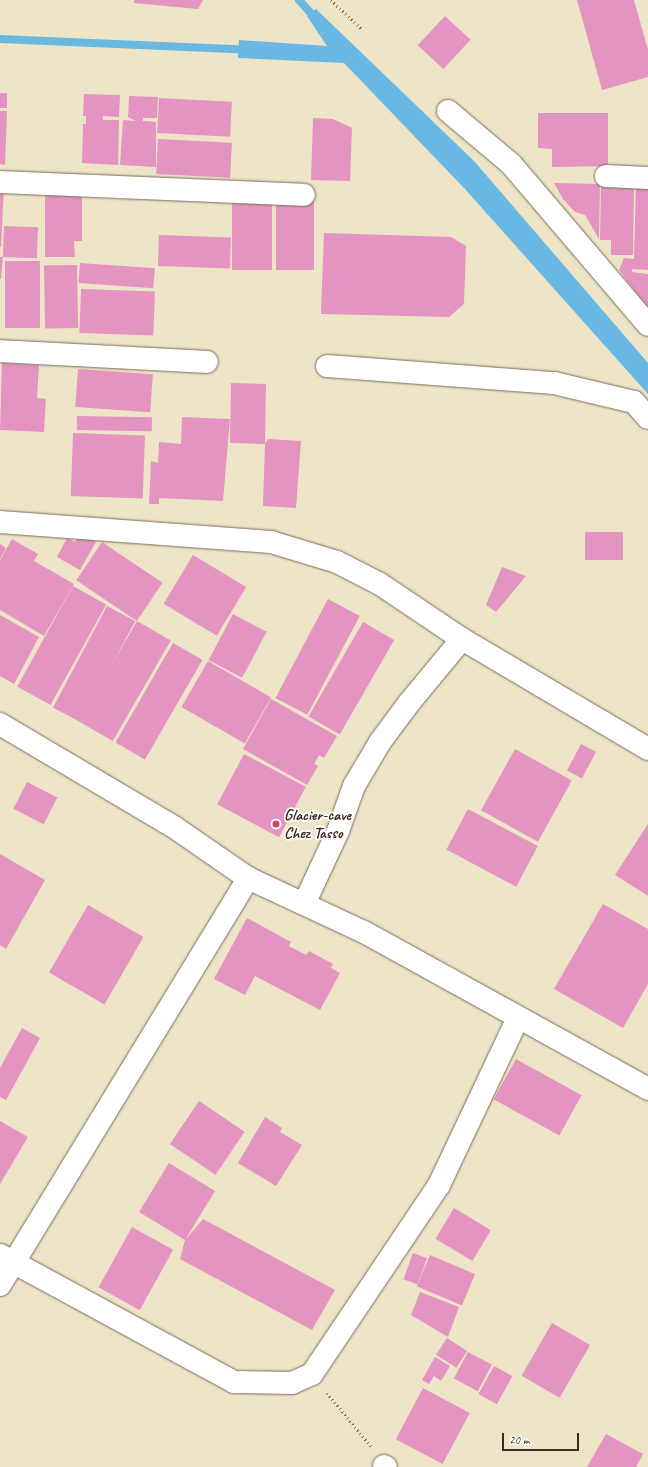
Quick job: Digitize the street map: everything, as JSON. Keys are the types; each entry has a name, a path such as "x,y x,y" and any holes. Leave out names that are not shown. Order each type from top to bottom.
{"street":[{"path":"448,111 511,164 648,325"},
{"path":"606,176 648,178"},
{"path":"0,182 304,195"},
{"path":"0,351 207,362"},
{"path":"327,366 554,383 634,402 648,418"},
{"path":"0,522 271,542 337,562 380,584 462,639 648,748"},
{"path":"304,904 338,831 354,786 380,742 409,703 462,639"},
{"path":"1,726 174,827 248,878 304,904 426,965 518,1018 648,1089"},
{"path":"0,1285 7,1259 248,878"},
{"path":"7,1259 234,1382 292,1383 312,1374 439,1186 518,1018"}],"path":[{"path":"331,0 362,29"},
{"path":"312,1374 334,1403 363,1434 385,1466"}],"water":[{"path":"316,9 474,161 648,363 648,394 464,188 344,63 238,58 239,40 327,46 307,16"}],"building":[{"path":"134,0 203,0 198,9 134,3"},
{"path":"577,0 634,0 648,50 648,77 602,90"},
{"path":"445,16 471,40 443,69 418,45"},
{"path":"0,93 7,93 7,108 0,108"},
{"path":"84,94 120,95 119,117 103,116 103,120 119,120 118,165 82,163 83,124 86,124 86,116 83,116"},
{"path":"129,96 158,97 157,118 143,118 143,121 156,122 156,167 120,165 123,120 136,121 128,117"},
{"path":"159,98 232,102 230,137 157,133"},
{"path":"0,111 7,111 5,165 0,164"},
{"path":"538,113 608,113 608,166 552,167 552,149 538,148"},
{"path":"313,118 333,119 352,128 350,181 311,180"},
{"path":"158,139 232,143 230,178 156,174"},
{"path":"554,183 600,184 599,239 585,215 575,212 563,199"},
{"path":"636,183 648,183 648,270 632,269 632,272 648,274 648,308 619,270 624,258 634,259"},
{"path":"601,184 634,185 633,255 611,255 611,240 600,240"},
{"path":"0,187 4,187 1,247 0,247"},
{"path":"82,190 82,241 74,241 75,257 45,257 45,191"},
{"path":"232,200 272,200 272,270 232,270"},
{"path":"276,201 314,201 314,270 276,270"},
{"path":"4,226 38,227 37,258 3,257"},
{"path":"324,233 451,237 466,246 464,304 449,317 321,314"},
{"path":"159,235 231,238 230,268 158,266"},
{"path":"0,257 3,257 1,279 0,279"},
{"path":"5,261 40,261 40,328 5,328"},
{"path":"80,263 155,268 153,288 79,283"},
{"path":"77,265 78,328 45,329 44,266"},
{"path":"81,289 155,292 153,336 79,333"},
{"path":"2,363 39,365 37,398 46,399 44,432 0,430"},
{"path":"78,369 153,374 150,412 75,407"},
{"path":"231,383 266,384 265,444 230,443"},
{"path":"77,416 152,417 152,431 77,430"},
{"path":"182,417 230,419 223,501 159,498 159,504 149,504 151,461 158,463 159,442 181,444"},
{"path":"73,433 145,436 143,498 71,496"},
{"path":"268,439 301,441 296,508 263,506 265,444"},
{"path":"585,532 623,532 623,560 585,560"},
{"path":"80,534 96,542 80,570 57,557 67,538 75,542"},
{"path":"12,539 38,554 34,561 74,584 44,636 0,610 0,560"},
{"path":"102,542 163,583 137,621 76,580"},
{"path":"0,544 6,548 0,559"},
{"path":"193,555 246,587 217,636 164,604"},
{"path":"502,567 526,576 496,612 486,605"},
{"path":"73,586 106,604 50,705 17,687"},
{"path":"328,599 360,616 307,715 275,698"},
{"path":"107,606 135,621 81,723 53,708"},
{"path":"233,614 267,632 242,678 209,660"},
{"path":"0,615 39,637 14,684 0,676"},
{"path":"137,621 171,640 113,741 79,721"},
{"path":"363,622 394,640 340,734 308,716"},
{"path":"173,643 202,660 145,760 116,743"},
{"path":"208,661 271,698 245,743 182,707"},
{"path":"271,699 337,736 324,758 319,755 314,764 318,766 307,785 243,749"},
{"path":"581,744 596,752 582,778 567,770"},
{"path":"515,749 572,781 538,842 481,810"},
{"path":"244,754 306,787 279,837 217,804"},
{"path":"27,782 57,797 44,824 13,809"},
{"path":"468,809 538,846 516,887 446,850"},
{"path":"648,824 648,896 615,875"},
{"path":"0,854 45,880 6,949 0,945"},
{"path":"603,904 648,929 648,984 623,1028 554,989"},
{"path":"88,905 143,937 104,1005 49,973"},
{"path":"247,918 291,942 289,946 306,955 309,951 333,964 331,968 340,973 320,1010 255,976 245,995 214,979"},
{"path":"22,1028 40,1038 6,1100 0,1097 0,1068"},
{"path":"516,1059 582,1095 559,1136 494,1099"},
{"path":"199,1101 245,1132 216,1175 170,1144"},
{"path":"265,1117 282,1128 280,1132 302,1145 276,1186 238,1163"},
{"path":"0,1121 28,1137 0,1184"},
{"path":"169,1163 215,1191 185,1240 139,1212"},
{"path":"454,1208 491,1230 472,1261 435,1239"},
{"path":"203,1219 335,1290 312,1330 180,1259 185,1240"},
{"path":"132,1227 173,1250 140,1310 99,1287"},
{"path":"413,1253 427,1258 418,1284 403,1279"},
{"path":"430,1255 475,1274 462,1305 417,1286"},
{"path":"420,1292 459,1307 448,1337 411,1315"},
{"path":"552,1323 590,1345 560,1398 522,1376"},
{"path":"447,1338 467,1351 456,1368 436,1355"},
{"path":"468,1352 492,1365 478,1391 454,1378"},
{"path":"435,1357 450,1366 441,1381 434,1376 429,1384 422,1380"},
{"path":"494,1366 512,1376 497,1404 478,1394"},
{"path":"423,1388 470,1413 443,1464 396,1439"},
{"path":"606,1434 643,1454 636,1467 587,1467"}],"waterway":[{"path":"299,0 317,20"},
{"path":"0,39 249,50"}],"place":[{"name":"Glacier-cave Chez Tasso","path":"276,824"}]}
